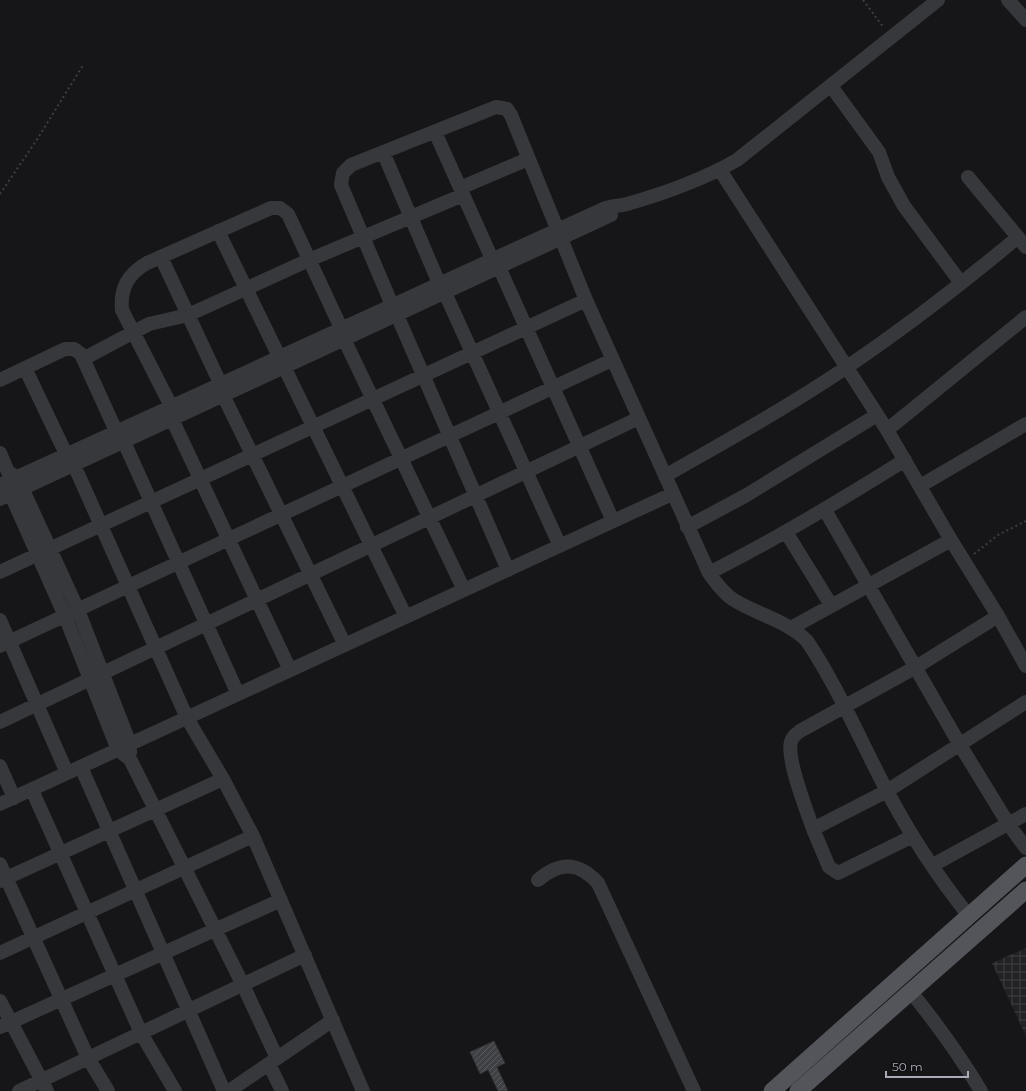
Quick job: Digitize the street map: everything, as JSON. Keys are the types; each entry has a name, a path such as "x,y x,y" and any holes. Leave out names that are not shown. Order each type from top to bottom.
{"main road":[{"path":"772,1091 1026,865"},
{"path":"798,1091 1026,890"},
{"path":"985,902 998,915"}],"street":[{"path":"9,486 172,413 558,234 606,218 625,205 695,182 720,170 736,160 831,86 938,0"},
{"path":"1008,0 1026,20"},
{"path":"831,86 878,152 888,177 904,206 961,283"},
{"path":"508,570 341,185 341,179 346,168 351,165 496,107 504,108 511,115 586,300 672,494 709,573 717,585 734,600 791,628 807,641 887,791 913,836 952,894 969,916"},
{"path":"435,132 613,521"},
{"path":"383,152 442,288 560,546"},
{"path":"83,359 149,324 188,315 309,260 411,217 528,159"},
{"path":"720,170 790,276 887,430 951,540 998,616 1026,666"},
{"path":"665,476 728,441 846,367 961,283 1022,242 968,177"},
{"path":"290,670 200,479 172,413 122,310 121,298 123,287 129,277 137,269 161,257 271,208 280,208 288,214 372,399 464,590"},
{"path":"218,232 280,362 406,617"},
{"path":"161,257 252,455 345,645"},
{"path":"0,572 586,300"},
{"path":"887,430 1026,317"},
{"path":"0,380 69,348 78,351 151,502 238,694"},
{"path":"5,644 612,360"},
{"path":"25,368 102,525 187,718 223,779 253,836 363,1091"},
{"path":"687,527 745,496 877,415"},
{"path":"0,722 639,418"},
{"path":"920,486 1026,424"},
{"path":"0,453 9,486 78,610 104,673 124,747"},
{"path":"709,573 825,510 905,460"},
{"path":"0,804 672,494"},
{"path":"825,510 870,585 960,745 1009,825 1026,848"},
{"path":"786,532 831,605"},
{"path":"791,628 951,540"},
{"path":"45,552 65,616 91,679 243,985 273,1061 282,1091"},
{"path":"913,836 838,873 829,867 813,829 801,794 791,757 790,743 793,737 800,731 916,667 998,616"},
{"path":"0,620 5,644 37,705 67,773"},
{"path":"813,829 887,791 1026,702"},
{"path":"0,766 14,798"},
{"path":"81,767 224,1091"},
{"path":"3,880 223,779"},
{"path":"32,790 141,1033 175,1091"},
{"path":"933,866 1009,825 1026,814"},
{"path":"0,953 253,836"},
{"path":"0,864 3,880 33,937 88,1058 108,1091"},
{"path":"538,880 552,870 569,866 581,869 598,883 694,1091"},
{"path":"5,1024 281,900"},
{"path":"19,1091 44,1086 88,1058 305,956"},
{"path":"911,992 940,1027 966,1065 981,1091"},
{"path":"0,1001 5,1024 44,1086"},
{"path":"229,1091 333,1020"}],"path":[{"path":"863,0 891,37"},
{"path":"0,194 38,138 83,65"},
{"path":"965,561 998,535 1026,521"}],"shaded area":[{"path":"1026,948 1026,1036 992,963"}],"building":[{"path":"494,1041 505,1063 497,1067 508,1091 498,1091 488,1070 480,1074 470,1052"}]}
